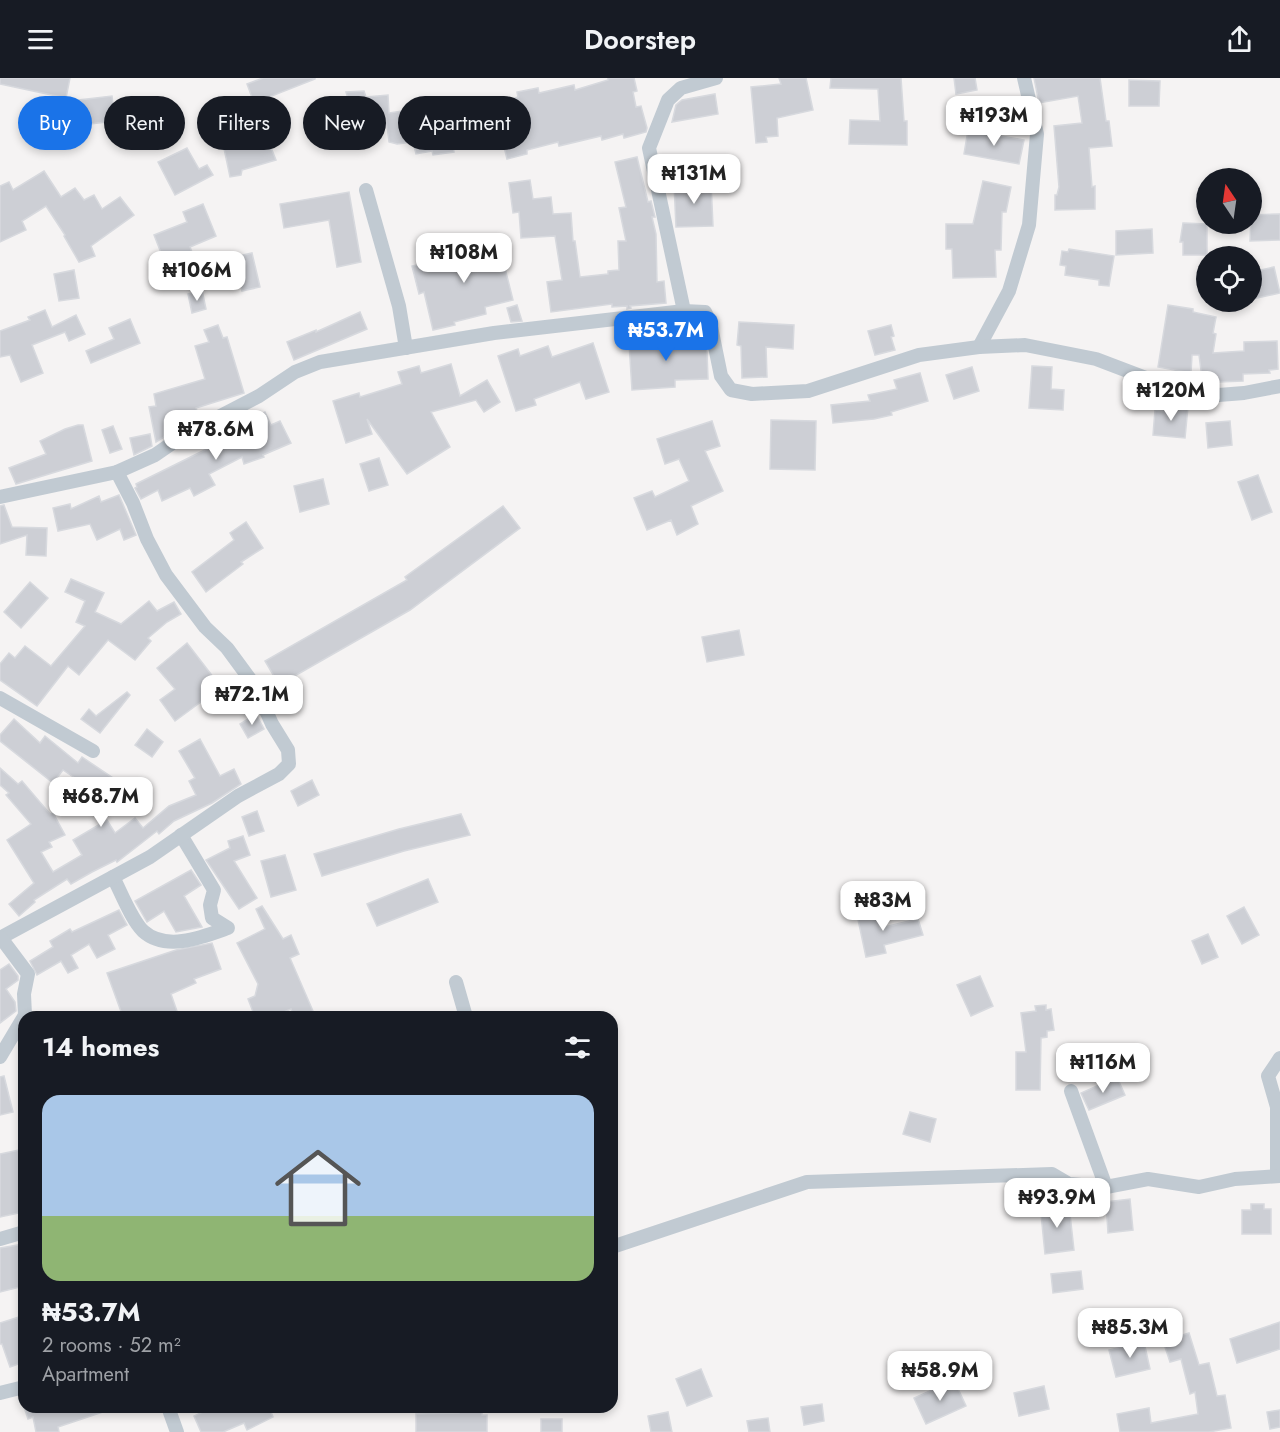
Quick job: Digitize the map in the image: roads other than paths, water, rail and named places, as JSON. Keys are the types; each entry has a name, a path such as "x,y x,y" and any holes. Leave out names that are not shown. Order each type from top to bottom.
{"street":[{"path":"684,311 649,148 668,100 681,88 716,78"},
{"path":"979,346 1009,291 1029,225 1037,134 1024,78"},
{"path":"366,190 399,306 406,348"},
{"path":"0,497 117,472 155,455 184,435 259,396 295,372 320,362 494,333 684,311 705,312 710,322 721,376 732,390 752,394 808,391 919,355 979,346 1025,345 1096,359 1167,386 1206,396 1244,393 1280,386"},
{"path":"25,1011 24,994 28,974 1,938 150,857 238,796 279,774 289,764 288,750 272,724 255,686 227,648 205,627 166,575 117,472"},
{"path":"0,698 93,751"},
{"path":"113,877 143,931 162,942 181,941 228,928 212,918 210,905 214,890 181,836"},
{"path":"456,982 464,1011"},
{"path":"0,1056 18,1026"},
{"path":"618,1245 807,1182 1052,1174 1069,1184 1106,1187 1148,1179 1199,1187 1234,1179 1278,1176 1276,1107 1268,1076 1280,1058"},
{"path":"1071,1091 1106,1187"},
{"path":"0,1239 18,1234"},
{"path":"0,1391 18,1389"},
{"path":"170,1413 177,1432"}]}
